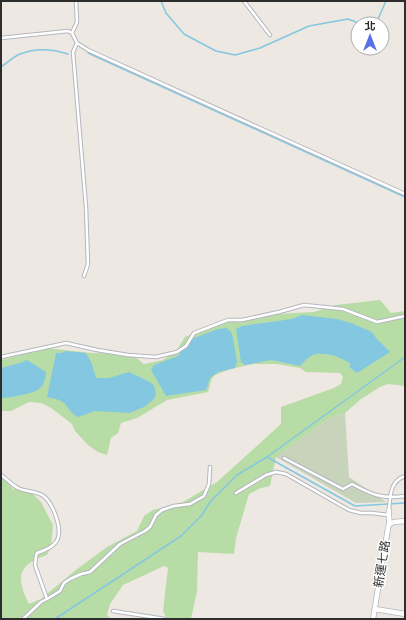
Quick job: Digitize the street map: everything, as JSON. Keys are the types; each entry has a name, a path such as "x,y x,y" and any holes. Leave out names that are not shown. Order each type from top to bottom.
{"street":[{"name":"新運七路","path":"373,619 388,528 390,524 389,513"},
{"path":"390,524 405,521"},
{"path":"375,609 405,614"}],"lane":[{"path":"72,33 76,22 76,1"},
{"path":"244,1 270,35"},
{"path":"1,38 68,31 72,33 77,43 88,50 405,194"},
{"path":"77,43 73,52 86,207 88,264 84,276"},
{"path":"1,357 66,343 128,355 156,356 177,352 186,346 194,333 228,320 242,320 272,314 304,305 342,309 377,322 405,316"},
{"path":"284,458 343,489 352,484 375,496 405,496"},
{"path":"23,619 42,602 60,591 64,583 81,574 90,572 120,544 145,531 150,527 156,515 162,510 174,506 190,504 204,496 209,484 210,467"},
{"path":"236,493 266,475 276,472 286,474 349,510 361,513 389,513 390,497 393,485 405,476"},
{"path":"1,475 17,488 41,495 49,501 53,508 58,530 58,538 55,544 37,553 35,560 37,571 41,578 47,599"},
{"path":"113,611 165,619"}],"green space":[{"path":"380,300 391,313 405,311 405,386 388,384 380,387 361,399 345,413 328,419 276,457 270,486 261,488 249,494 236,538 234,554 198,552 197,591 191,619 167,619 163,611 168,568 164,566 123,585 110,604 107,615 111,619 1,619 1,478 6,480 13,489 30,491 41,502 53,525 51,546 47,555 30,563 22,574 22,587 29,604 41,599 77,569 107,547 137,531 144,516 153,510 183,502 217,482 281,424 281,407 334,388 341,384 343,377 340,373 306,372 300,368 277,364 253,364 231,369 215,375 212,378 208,392 167,400 137,418 121,423 118,433 111,438 107,455 98,452 88,445 75,431 72,424 51,408 41,403 29,402 11,411 1,411 1,360 46,348 92,353 125,354 135,357 144,364 163,360 176,351 185,337 213,325 275,314 314,312 336,305"},
{"path":"345,413 349,477 386,502 356,503 276,457 328,419"}],"water":[{"path":"302,315 337,319 351,323 372,332 390,352 357,373 349,367 351,364 347,361 332,355 322,354 311,356 300,366 271,360 245,365 241,362 236,329 242,326 292,319"},
{"path":"226,328 231,332 233,338 237,361 235,368 218,372 210,378 206,390 166,396 151,370 154,365 178,356 189,340 218,329"},
{"path":"65,351 86,353 92,364 96,378 109,378 129,372 148,381 154,385 156,394 154,399 144,407 129,413 95,411 78,417 62,402 47,397 56,353 62,353"},
{"path":"27,360 46,372 42,386 31,393 1,398 1,368"}],"waterway":[{"path":"161,1 166,13 184,34 216,51 235,55 260,48 309,26 350,20"},
{"path":"379,16 386,1"},
{"path":"1,67 12,58 26,52 50,50 68,54"},
{"path":"88,53 405,197"},
{"path":"267,457 405,357"},
{"path":"55,619 181,536 202,515 210,502 237,475 267,457 355,506 405,503"}]}
